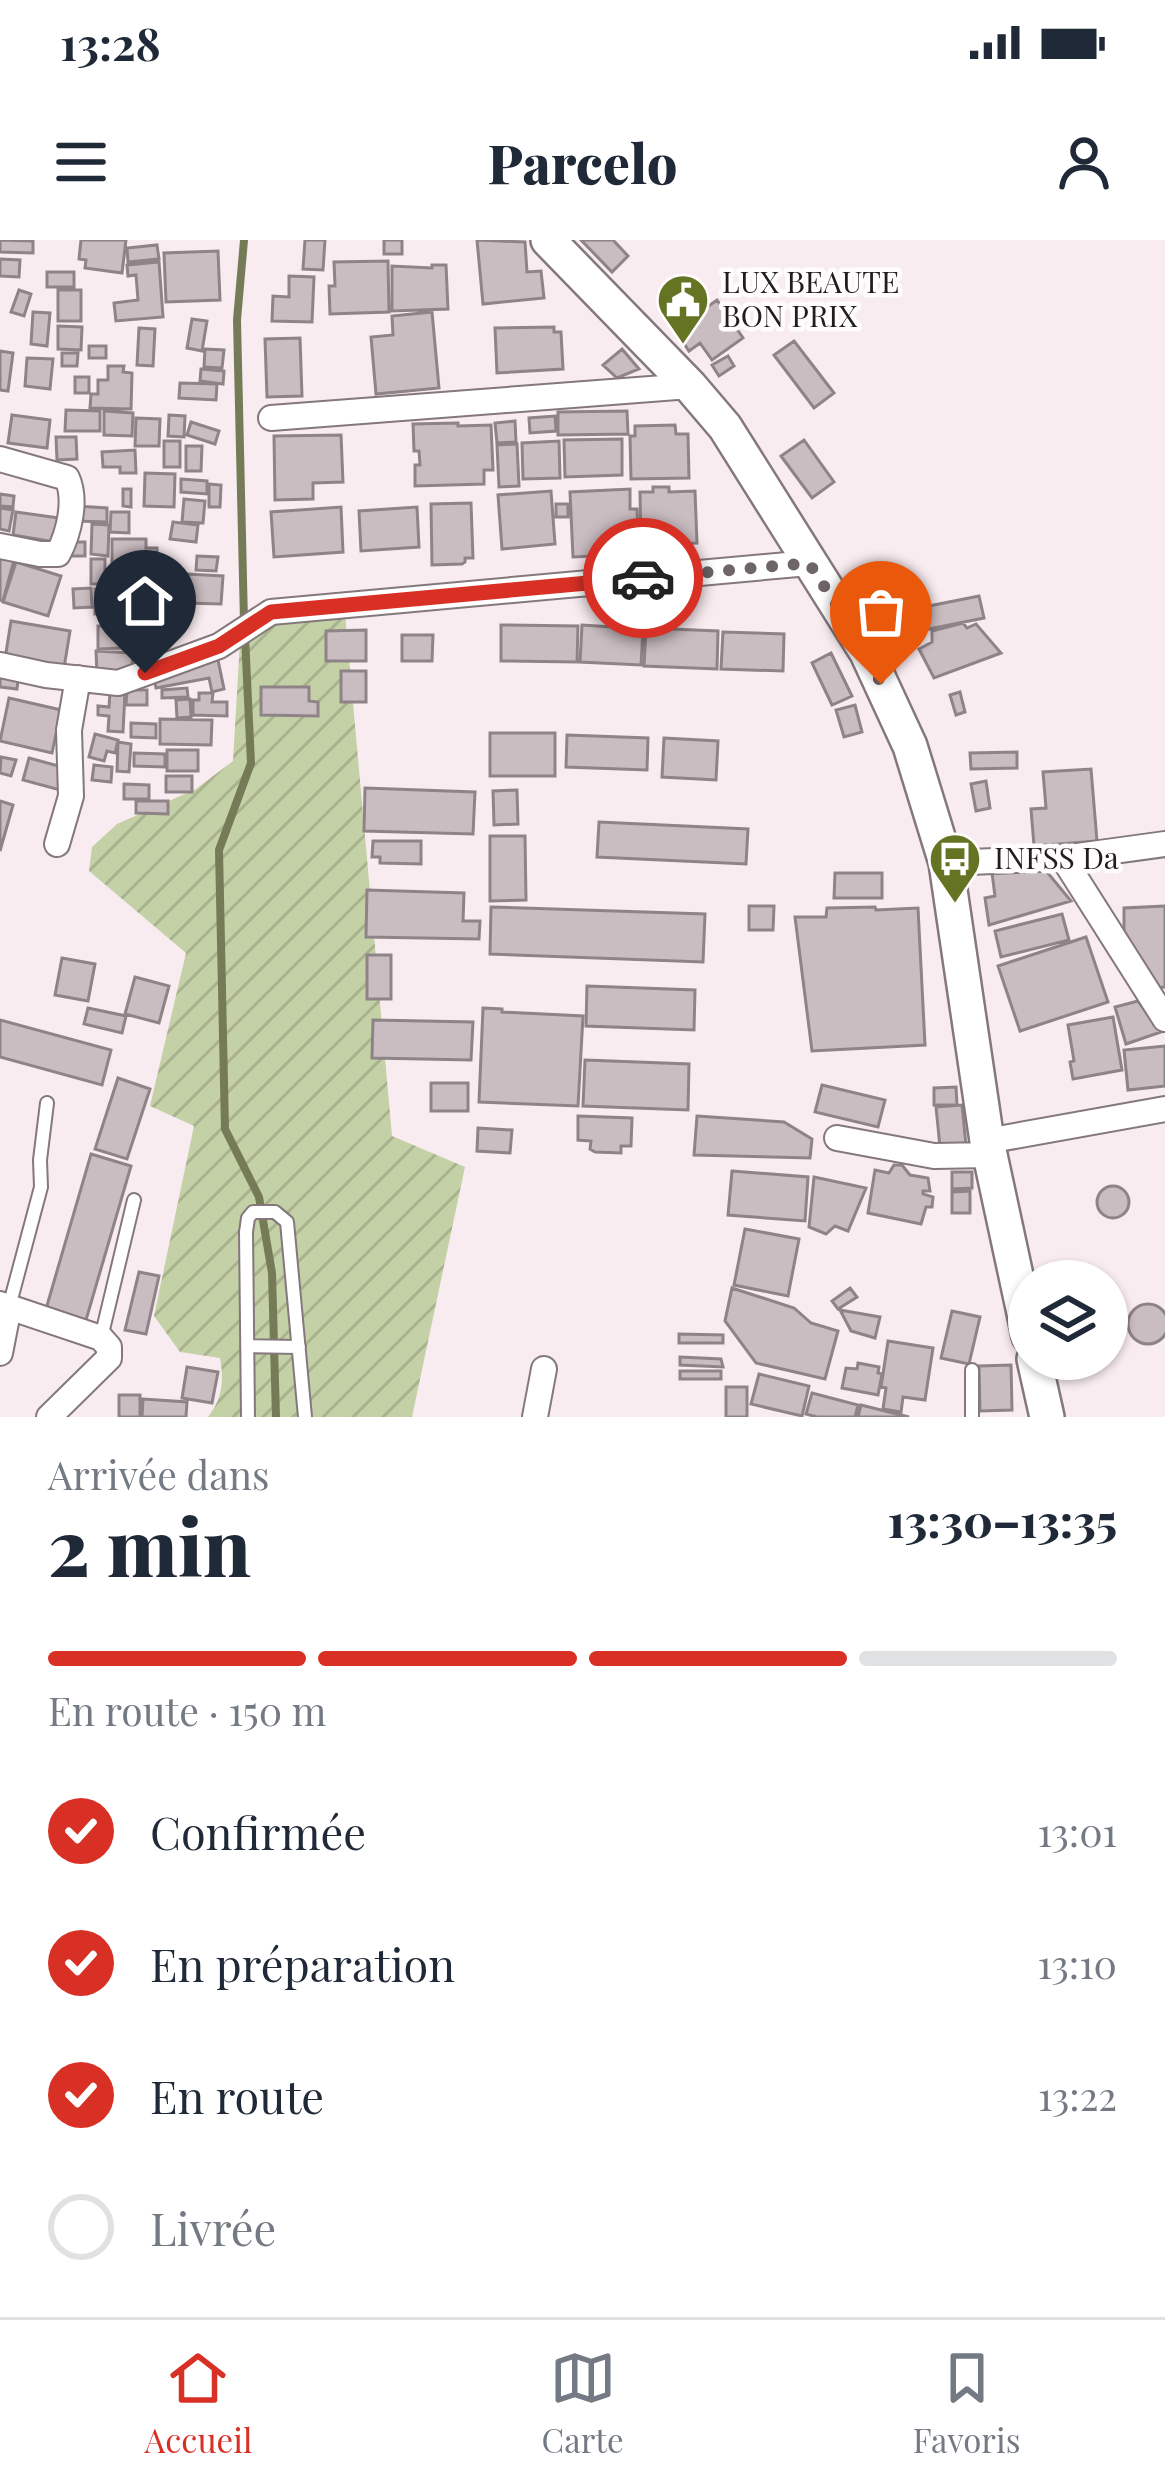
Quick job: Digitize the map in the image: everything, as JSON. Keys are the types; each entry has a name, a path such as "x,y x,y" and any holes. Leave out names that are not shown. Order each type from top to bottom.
{"street":[{"path":"548,240 725,427 867,652 910,746 946,862 988,1148 1012,1260"},
{"path":"271,418 690,386"},
{"path":"0,459 68,478 73,491 58,554 0,546"},
{"path":"0,665 118,683 219,646 271,612 809,563"},
{"path":"57,844 71,796 69,730 78,678"},
{"path":"946,862 1063,858 1165,844"},
{"path":"1063,858 1165,1019"},
{"path":"837,1138 934,1156 1165,1109"},
{"path":"0,1353 4,1305 101,1338 110,1347 109,1358 49,1417"},
{"path":"535,1417 544,1369"},
{"path":"1039,1380 1047,1417"}],"lane":[{"path":"4,1305 41,1187 47,1102"},
{"path":"101,1338 134,1201"},
{"path":"248,1417 246,1232 253,1212 275,1212 287,1222 292,1347 305,1417"},
{"path":"247,1346 292,1347"},
{"path":"972,1370 972,1417"}],"green space":[{"path":"344,603 392,1136 465,1167 412,1417 208,1417 221,1389 220,1358 180,1352 154,1316 194,1126 150,1106 186,953 89,871 92,847 117,824 196,789 233,761 240,641 271,609"}],"building":[{"path":"0,240 33,241 33,253 0,252"},
{"path":"81,240 126,240 122,273 85,268 86,260 79,259"},
{"path":"305,240 325,240 323,270 303,269"},
{"path":"384,240 402,240 402,254 384,254"},
{"path":"477,240 525,242 527,272 541,271 544,298 483,304"},
{"path":"581,240 613,240 628,256 612,272"},
{"path":"157,245 159,259 128,262 127,248"},
{"path":"218,251 220,300 166,302 164,253"},
{"path":"0,259 20,260 19,277 0,276"},
{"path":"388,261 389,312 330,314 334,262"},
{"path":"159,262 163,317 116,321 114,303 138,300 136,275 128,276 127,265"},
{"path":"446,265 448,309 392,311 392,266"},
{"path":"47,272 74,272 74,287 47,287"},
{"path":"289,276 314,277 312,322 272,321 273,296 289,297"},
{"path":"19,290 31,294 24,316 11,312"},
{"path":"58,290 81,290 81,321 58,321"},
{"path":"717,300 743,338 712,360 700,343 689,351 675,330"},
{"path":"33,312 50,313 47,346 31,344"},
{"path":"432,312 439,388 376,394 371,337 393,335 392,316"},
{"path":"192,319 207,321 202,351 187,348"},
{"path":"58,326 82,327 81,350 58,349"},
{"path":"554,327 554,332 561,332 563,369 497,373 495,328"},
{"path":"139,328 155,329 153,366 137,365"},
{"path":"300,338 302,396 267,397 265,339"},
{"path":"794,341 834,393 814,408 774,355"},
{"path":"89,346 106,346 106,358 89,358"},
{"path":"205,349 224,350 222,368 204,367"},
{"path":"622,349 639,369 617,378 603,365"},
{"path":"0,351 13,353 8,391 0,390"},
{"path":"62,353 78,353 77,366 62,366"},
{"path":"728,356 734,366 719,376 712,365"},
{"path":"27,358 53,359 50,389 25,386"},
{"path":"108,366 124,366 123,372 132,373 131,409 90,408 91,394 98,394 98,380 108,380"},
{"path":"201,369 224,371 223,384 200,381"},
{"path":"75,377 89,377 89,393 75,393"},
{"path":"180,383 217,384 216,400 179,398"},
{"path":"66,410 100,411 100,431 65,431"},
{"path":"104,411 133,413 132,436 104,435"},
{"path":"627,411 628,434 558,435 558,412"},
{"path":"12,415 50,420 47,448 8,443"},
{"path":"169,415 185,416 184,437 168,436"},
{"path":"555,416 556,431 530,433 529,418"},
{"path":"136,418 160,419 159,446 135,446"},
{"path":"515,421 516,442 497,443 495,423"},
{"path":"191,422 219,431 215,444 187,435"},
{"path":"413,424 491,425 493,470 484,470 484,484 415,486 415,465 420,465"},
{"path":"675,425 676,434 688,434 689,478 631,479 630,436 635,436 635,426"},
{"path":"341,435 343,482 313,483 313,499 275,500 274,436"},
{"path":"56,437 76,437 77,459 57,460"},
{"path":"622,439 622,475 565,477 564,440"},
{"path":"804,440 834,482 812,498 781,456"},
{"path":"164,441 180,441 180,467 164,467"},
{"path":"559,441 560,478 523,479 522,443"},
{"path":"517,444 519,486 499,487 497,445"},
{"path":"186,446 202,446 201,471 186,471"},
{"path":"135,450 136,473 103,467 102,452"},
{"path":"145,473 175,474 174,507 144,506"},
{"path":"181,479 207,481 207,494 181,492"},
{"path":"209,484 221,485 220,507 209,507"},
{"path":"653,487 695,491 697,543 641,545 640,492 653,492"},
{"path":"123,489 131,489 131,507 123,506"},
{"path":"630,489 630,509 637,509 639,554 573,557 570,492"},
{"path":"551,491 555,544 502,549 498,495"},
{"path":"0,494 14,496 13,507 0,506"},
{"path":"184,499 205,501 203,523 182,522"},
{"path":"471,503 473,558 465,558 462,564 432,565 431,504"},
{"path":"556,504 568,504 568,517 556,517"},
{"path":"76,506 107,508 107,522 76,521"},
{"path":"341,507 343,552 274,557 271,512"},
{"path":"417,507 419,547 361,551 359,511"},
{"path":"0,508 13,510 9,531 0,529"},
{"path":"16,512 59,518 55,542 13,535"},
{"path":"111,512 129,512 129,533 110,532"},
{"path":"173,522 198,525 196,542 170,539"},
{"path":"92,524 109,525 108,556 91,554"},
{"path":"112,539 146,539 146,548 157,548 157,566 149,566 149,578 112,574"},
{"path":"72,542 85,542 85,556 72,556"},
{"path":"0,556 14,560 3,601 0,600"},
{"path":"197,556 218,557 216,571 196,570"},
{"path":"91,559 105,559 105,584 91,584"},
{"path":"16,562 61,576 48,616 3,602"},
{"path":"187,574 223,576 221,604 186,603"},
{"path":"112,579 162,582 161,601 111,598"},
{"path":"91,588 92,607 74,608 73,589"},
{"path":"95,589 108,589 108,614 95,614"},
{"path":"979,596 984,618 924,630 920,612 930,610 929,606"},
{"path":"140,602 156,603 154,635 139,635"},
{"path":"108,617 122,617 123,648 98,649 98,626 108,626"},
{"path":"11,621 70,631 64,668 5,659"},
{"path":"963,623 967,628 976,624 1001,653 934,678 919,649 932,642 932,631"},
{"path":"501,625 578,626 577,662 501,661"},
{"path":"582,625 643,629 641,665 580,662"},
{"path":"646,628 718,631 717,669 644,666"},
{"path":"366,630 366,661 326,661 326,631"},
{"path":"723,632 784,634 783,671 721,669"},
{"path":"402,635 433,635 432,661 402,661"},
{"path":"125,638 148,638 148,650 125,650"},
{"path":"96,651 132,653 133,673 97,674"},
{"path":"831,653 852,696 832,705 812,663"},
{"path":"218,660 224,689 212,692 209,678 156,688 153,673"},
{"path":"0,670 19,672 17,689 0,687"},
{"path":"341,671 366,671 366,702 341,702"},
{"path":"261,687 309,687 309,701 318,702 318,716 261,715"},
{"path":"187,688 188,697 162,698 162,690"},
{"path":"127,690 147,690 147,705 126,705"},
{"path":"110,692 125,692 123,732 108,731 109,716 98,715 98,706 109,707"},
{"path":"960,692 965,712 956,715 950,695"},
{"path":"199,693 213,693 212,702 227,702 227,716 193,715 193,700 199,700"},
{"path":"9,698 61,710 52,753 0,741"},
{"path":"190,699 191,717 177,718 176,700"},
{"path":"855,705 862,732 844,737 836,710"},
{"path":"160,719 212,720 211,745 160,744"},
{"path":"131,723 156,724 156,738 131,737"},
{"path":"490,733 555,733 555,776 490,776"},
{"path":"95,734 118,740 115,753 107,751 104,761 89,757"},
{"path":"567,735 648,738 647,770 566,767"},
{"path":"664,738 718,741 716,780 662,777"},
{"path":"118,742 131,744 129,772 117,771"},
{"path":"167,750 198,750 198,771 167,771"},
{"path":"1017,752 1017,768 971,769 970,753"},
{"path":"134,753 165,754 165,767 134,766"},
{"path":"1,757 16,760 11,776 0,773"},
{"path":"29,758 66,768 60,790 23,780"},
{"path":"94,765 112,767 111,782 92,780"},
{"path":"1091,769 1097,841 1034,846 1031,809 1046,808 1043,772"},
{"path":"166,776 192,776 192,792 166,792"},
{"path":"986,781 990,808 976,811 971,784"},
{"path":"124,784 149,785 149,799 124,799"},
{"path":"365,788 475,792 473,834 364,831"},
{"path":"517,790 518,824 494,825 493,791"},
{"path":"0,801 13,805 0,851"},
{"path":"136,801 168,801 168,814 136,813"},
{"path":"599,822 748,829 746,864 597,857"},
{"path":"490,836 525,836 526,900 490,901"},
{"path":"373,841 421,841 421,864 380,863 380,857 372,857"},
{"path":"1042,866 1071,901 989,925 985,898 995,896 992,873"},
{"path":"835,873 882,873 882,898 834,898"},
{"path":"367,890 464,893 463,921 480,921 479,939 366,937"},
{"path":"749,906 774,906 773,930 749,930"},
{"path":"1165,906 1165,987 1155,988 1124,932 1124,908"},
{"path":"491,907 705,914 703,962 490,954"},
{"path":"827,908 918,908 925,1045 812,1051 795,917 826,917"},
{"path":"1062,914 1069,940 1001,957 995,931"},
{"path":"1086,937 1108,1002 1020,1031 998,966"},
{"path":"367,955 391,955 391,999 367,999"},
{"path":"62,958 95,964 88,1001 55,995"},
{"path":"135,977 169,986 159,1023 125,1014"},
{"path":"587,986 695,990 694,1030 586,1026"},
{"path":"1138,1001 1161,1032 1126,1044 1115,1007"},
{"path":"88,1008 126,1016 122,1033 84,1024"},
{"path":"483,1008 583,1016 578,1106 479,1102"},
{"path":"1113,1017 1122,1070 1073,1079 1068,1025"},
{"path":"0,1020 111,1050 102,1085 0,1057"},
{"path":"373,1020 473,1022 471,1060 372,1058"},
{"path":"1165,1046 1165,1086 1128,1090 1124,1050"},
{"path":"585,1060 689,1064 688,1110 583,1106"},
{"path":"118,1078 150,1089 127,1159 95,1149"},
{"path":"431,1083 468,1083 468,1111 431,1111"},
{"path":"822,1085 885,1100 878,1127 815,1112"},
{"path":"956,1087 957,1105 934,1105 934,1088"},
{"path":"962,1105 966,1145 940,1147 936,1107"},
{"path":"578,1116 632,1118 631,1146 621,1146 621,1153 595,1152 590,1149 591,1141 578,1140"},
{"path":"697,1116 784,1122 812,1139 810,1158 694,1155"},
{"path":"478,1128 512,1130 510,1153 477,1151"},
{"path":"91,1154 131,1166 86,1320 46,1309"},
{"path":"894,1165 902,1165 910,1175 928,1178 930,1191 923,1194 933,1197 932,1207 926,1207 921,1224 868,1213 875,1170 889,1173"},
{"path":"732,1171 808,1177 805,1221 728,1215"},
{"path":"952,1172 972,1172 972,1188 952,1189"},
{"path":"814,1177 866,1188 848,1231 835,1226 826,1234 809,1227"},
{"path":"1113,1186 1124,1191 1129,1202 1124,1213 1113,1218 1102,1213 1097,1202 1102,1191"},
{"path":"970,1191 970,1213 952,1213 952,1192"},
{"path":"745,1229 799,1239 788,1296 734,1285"},
{"path":"139,1272 159,1276 146,1334 125,1330"},
{"path":"732,1288 794,1308 811,1323 838,1331 825,1379 756,1363 725,1321"},
{"path":"850,1288 857,1297 838,1309 832,1301"},
{"path":"1140,1305 1156,1305 1166,1315 1166,1333 1156,1343 1140,1343 1129,1332 1129,1316"},
{"path":"840,1310 880,1317 875,1338 851,1331"},
{"path":"952,1311 980,1317 969,1364 941,1358"},
{"path":"679,1334 723,1335 723,1343 679,1343"},
{"path":"888,1341 933,1348 925,1400 903,1397 901,1412 883,1409 886,1388 881,1387"},
{"path":"680,1357 721,1359 723,1367 680,1365"},
{"path":"858,1363 879,1367 878,1395 842,1388 846,1368 857,1369"},
{"path":"1008,1365 1012,1410 980,1411 979,1366"},
{"path":"187,1367 218,1372 212,1403 182,1398"},
{"path":"680,1371 721,1371 721,1379 680,1379"},
{"path":"759,1374 809,1386 802,1416 751,1404"},
{"path":"726,1387 747,1387 747,1417 726,1417"},
{"path":"812,1393 858,1405 855,1417 806,1414"},
{"path":"119,1395 140,1395 140,1417 119,1417"},
{"path":"143,1399 187,1402 186,1417 142,1417"},
{"path":"861,1405 909,1417 858,1417"}],"waterway":[{"path":"244,240 237,320 244,622"},
{"path":"245,637 251,763 219,850 225,1129 259,1197 272,1273 276,1417"}],"way so far":[{"path":"643,578 809,563 867,652 881,684"}],"place":[{"name":"LUX BEAUTE BON PRIX","path":"683,346"},
{"name":"INFSS Da","path":"955,905"}],"route":[{"path":"145,673 219,646 271,612 643,578"}]}
